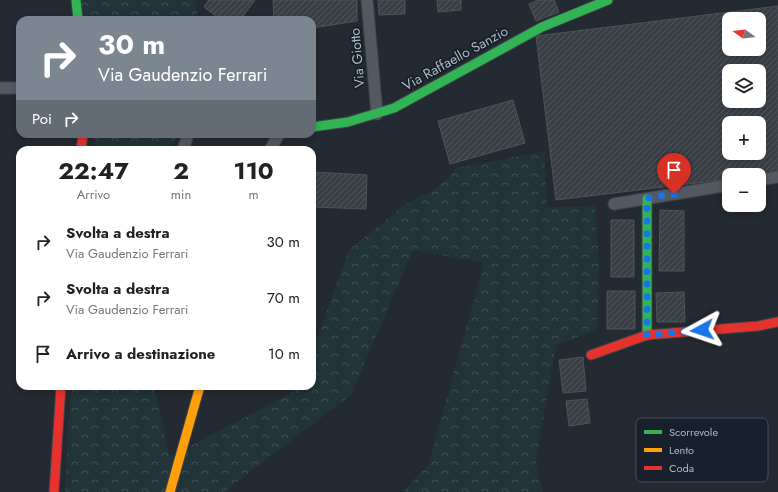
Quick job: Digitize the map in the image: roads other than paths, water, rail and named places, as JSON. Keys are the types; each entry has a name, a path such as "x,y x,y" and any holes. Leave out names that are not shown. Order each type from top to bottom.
{"street":[{"path":"76,0 78,16"},
{"name":"Via Giotto","path":"367,0 376,114"},
{"name":"Via Raffaello Sanzio","path":"316,126 348,122 394,108 542,27 608,0"},
{"path":"0,88 16,88"},
{"path":"766,179 778,177"},
{"path":"614,204 722,186"},
{"path":"647,198 647,335"},
{"path":"591,355 647,335 758,326 778,322"},
{"path":"54,492 61,390"},
{"path":"170,492 199,390"}]}
